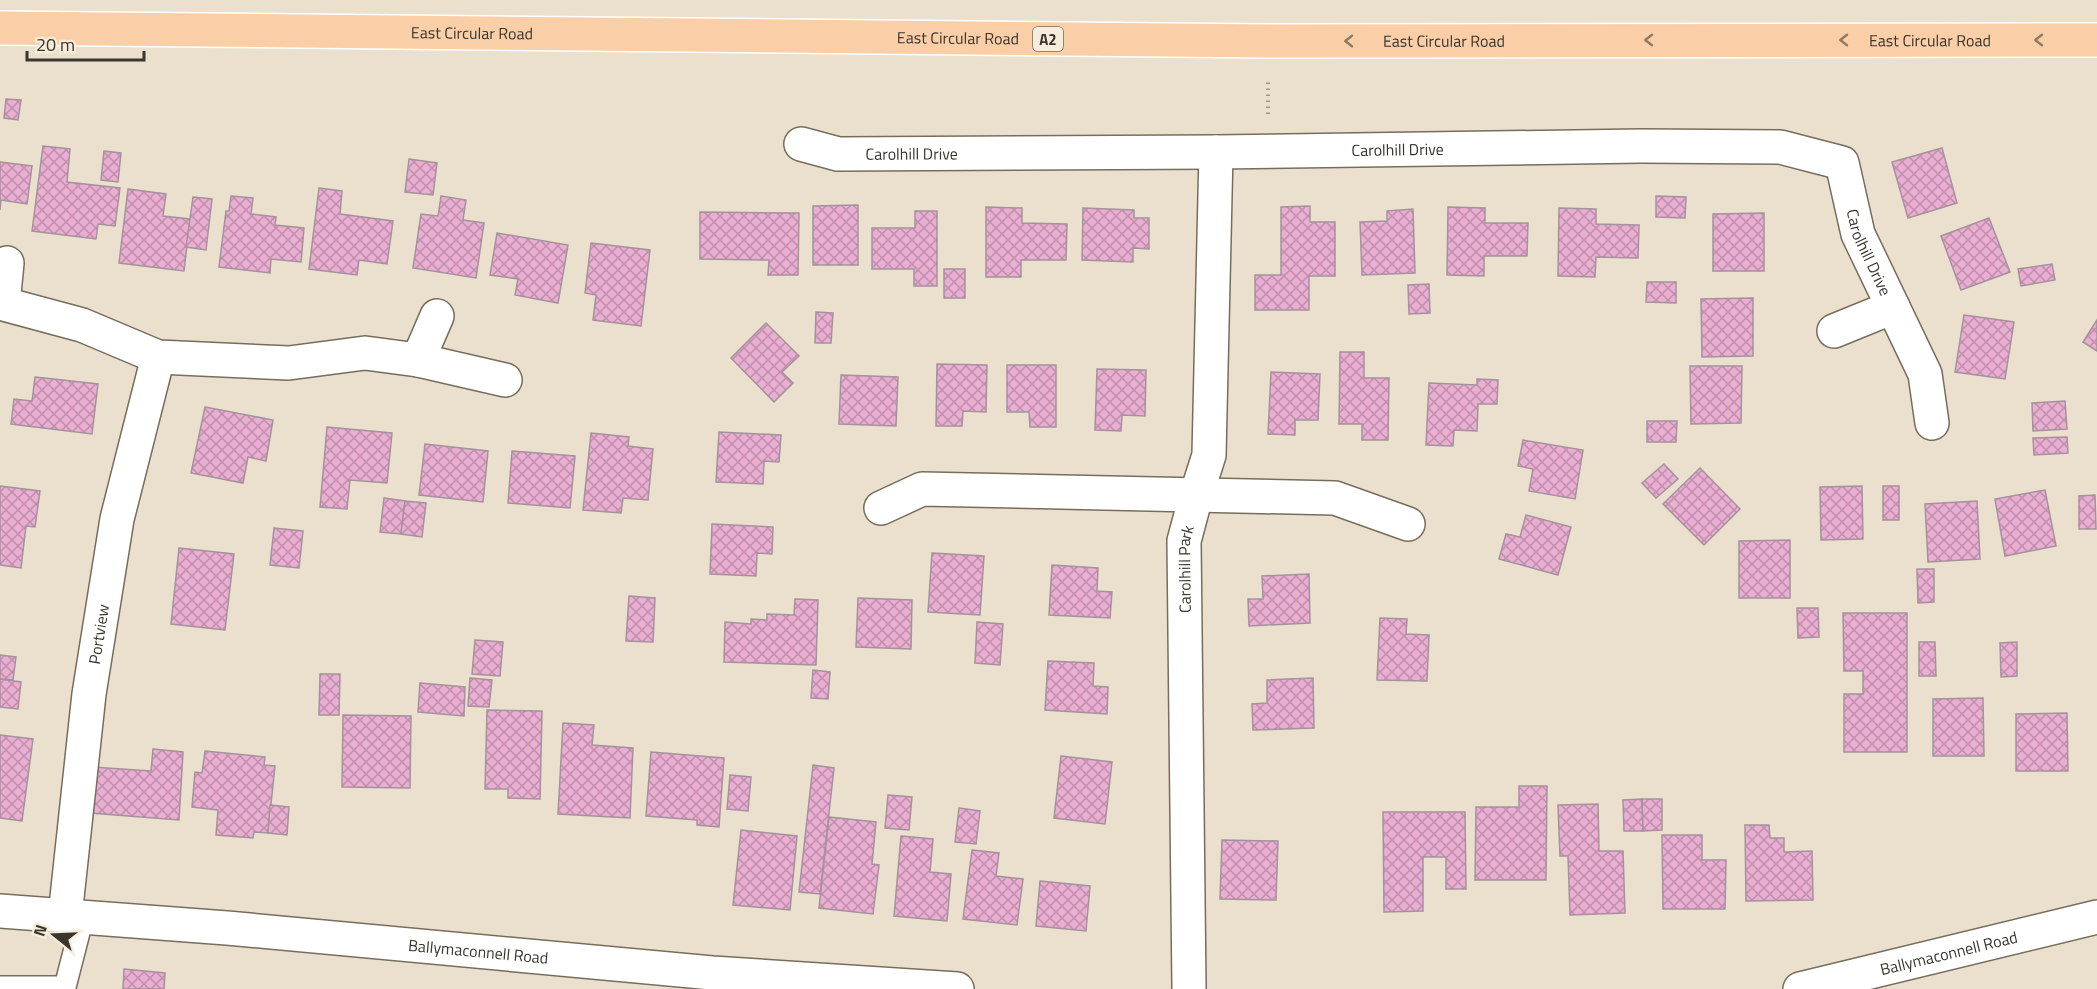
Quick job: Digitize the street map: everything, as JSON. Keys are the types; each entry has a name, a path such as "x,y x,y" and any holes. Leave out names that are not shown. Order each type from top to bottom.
{"highway":[{"name":"East Circular Road","path":"0,28 1269,41 2097,40"}],"street":[{"name":"Carolhill Drive","path":"801,144 838,154 1641,146 1779,147 1842,163 1858,234 1925,374 1932,423"},
{"name":"Carolhill Park","path":"1190,989 1184,541 1209,455 1216,152"},
{"path":"7,263 2,303 82,325 158,357 289,363 365,353 418,360 505,380"},
{"name":"Carolhill Drive","path":"1834,331 1893,307"},
{"path":"418,360 437,316"},
{"name":"Portview","path":"74,916 89,694 117,519 158,357"},
{"path":"881,508 922,489 1335,498 1408,524"},
{"name":"Ballymaconnell Road","path":"0,911 74,916 713,981 957,989"},
{"name":"Ballymaconnell Road","path":"1800,989 2097,917"}],"lane":[{"path":"0,987 65,987 74,916"}],"building":[{"path":"6,99 21,100 18,120 4,118"},
{"path":"43,146 70,149 67,182 120,188 115,226 98,224 96,239 32,231"},
{"path":"1942,148 1957,203 1908,218 1892,162"},
{"path":"104,151 121,153 118,182 101,180"},
{"path":"409,159 437,163 433,195 405,192"},
{"path":"0,162 32,166 27,204 1,200 0,210"},
{"path":"319,188 342,191 340,214 393,221 387,264 359,260 357,275 309,269"},
{"path":"128,189 166,194 163,216 190,219 184,271 119,263"},
{"path":"231,196 253,198 251,214 276,217 275,225 304,228 301,262 271,259 270,273 219,267 226,211 229,211"},
{"path":"441,196 466,200 463,220 484,223 476,278 413,268 421,214 438,216"},
{"path":"1656,196 1686,197 1685,218 1656,217"},
{"path":"193,197 212,199 206,250 186,247"},
{"path":"858,205 858,265 813,265 813,206"},
{"path":"1310,206 1310,222 1335,222 1335,276 1309,276 1309,310 1255,310 1255,275 1281,275 1281,207"},
{"path":"986,207 1022,208 1022,223 1067,224 1066,260 1021,260 1021,277 986,277"},
{"path":"1448,207 1485,208 1485,223 1528,223 1527,256 1484,256 1484,276 1447,275"},
{"path":"1083,208 1134,210 1134,218 1149,218 1149,249 1133,248 1133,262 1082,260"},
{"path":"1559,208 1596,209 1596,224 1639,225 1638,258 1596,257 1595,277 1558,276"},
{"path":"1413,209 1415,273 1362,275 1360,222 1387,221 1387,211"},
{"path":"915,211 937,211 937,286 914,286 914,269 872,269 872,228 915,228"},
{"path":"700,212 799,213 798,275 768,275 769,260 700,259"},
{"path":"1764,213 1764,271 1713,271 1713,214"},
{"path":"1989,218 2010,272 1961,290 1941,236"},
{"path":"497,233 568,245 558,303 515,295 518,279 490,275"},
{"path":"591,243 650,250 641,326 593,320 596,295 585,293"},
{"path":"2052,264 2055,280 2021,286 2018,269"},
{"path":"944,269 965,269 965,298 944,298"},
{"path":"1647,282 1676,282 1676,303 1646,302"},
{"path":"1429,284 1430,313 1409,314 1408,285"},
{"path":"1753,298 1753,356 1702,357 1701,299"},
{"path":"816,312 833,313 831,343 815,343"},
{"path":"1964,315 2014,322 2005,379 1955,372"},
{"path":"2097,320 2097,351 2083,342"},
{"path":"766,323 799,356 782,372 793,383 774,402 731,358"},
{"path":"1340,352 1364,352 1364,378 1389,378 1388,440 1362,440 1362,424 1339,424"},
{"path":"937,364 987,365 986,412 963,411 962,426 936,426"},
{"path":"1007,365 1056,365 1056,427 1030,427 1029,412 1007,412"},
{"path":"1690,366 1742,366 1741,423 1691,424"},
{"path":"1097,369 1146,370 1145,416 1122,415 1121,431 1095,430"},
{"path":"1271,372 1320,374 1318,420 1295,420 1295,435 1268,434"},
{"path":"841,375 898,377 896,426 839,424"},
{"path":"35,377 98,384 92,434 11,424 14,399 32,401"},
{"path":"1477,379 1498,380 1497,404 1478,404 1477,431 1454,430 1453,446 1426,445 1429,383 1477,385"},
{"path":"2065,401 2067,429 2033,431 2032,403"},
{"path":"205,407 273,420 266,461 248,457 243,483 191,473"},
{"path":"1647,421 1677,421 1676,442 1647,442"},
{"path":"327,427 392,433 387,483 350,480 347,509 320,507"},
{"path":"719,432 781,435 779,462 764,461 763,484 716,482"},
{"path":"591,433 629,437 628,446 653,449 648,500 623,498 621,513 583,510"},
{"path":"2067,437 2068,453 2034,455 2033,438"},
{"path":"1523,440 1583,450 1575,499 1529,491 1533,469 1518,466"},
{"path":"425,444 488,451 483,502 419,495"},
{"path":"512,451 575,456 570,508 508,503"},
{"path":"1664,464 1678,479 1656,498 1642,483"},
{"path":"1700,468 1740,509 1704,545 1663,504"},
{"path":"0,486 40,491 35,527 26,526 21,568 0,565"},
{"path":"1862,486 1863,539 1821,540 1820,487"},
{"path":"1883,486 1899,486 1899,520 1883,520"},
{"path":"2045,490 2056,546 2005,556 1995,499"},
{"path":"2095,495 2096,529 2079,529 2079,496"},
{"path":"384,498 405,501 401,534 380,532"},
{"path":"405,501 426,503 422,537 401,534"},
{"path":"1977,501 1980,559 1928,562 1925,504"},
{"path":"1526,515 1571,527 1558,575 1499,559 1506,534 1520,537"},
{"path":"712,524 773,527 772,554 757,553 756,576 710,574"},
{"path":"274,528 303,531 299,568 270,565"},
{"path":"1790,540 1790,598 1739,598 1739,541"},
{"path":"179,548 234,554 225,630 171,624"},
{"path":"932,553 984,556 980,615 928,612"},
{"path":"1052,565 1098,568 1097,591 1112,592 1110,618 1049,615"},
{"path":"1917,569 1934,569 1934,602 1918,603"},
{"path":"1309,574 1310,623 1249,626 1248,599 1263,599 1262,576"},
{"path":"629,596 655,598 653,642 626,641"},
{"path":"858,598 912,600 911,649 856,647"},
{"path":"795,599 818,600 816,665 724,662 725,622 751,624 751,619 767,620 767,614 794,615"},
{"path":"1797,608 1818,608 1819,637 1798,638"},
{"path":"1843,613 1907,613 1907,752 1844,752 1844,694 1863,694 1863,671 1844,671"},
{"path":"1380,618 1407,619 1406,634 1429,635 1427,681 1377,680"},
{"path":"977,622 1003,624 1000,665 975,663"},
{"path":"475,640 503,642 500,676 472,674"},
{"path":"1919,642 1935,642 1936,676 1919,676"},
{"path":"2017,642 2017,676 2001,677 2000,643"},
{"path":"0,655 16,657 13,680 0,679"},
{"path":"1048,661 1094,663 1093,686 1108,687 1107,714 1045,710"},
{"path":"813,670 830,672 828,699 811,698"},
{"path":"320,674 340,674 339,715 319,715"},
{"path":"470,678 492,680 489,707 468,706"},
{"path":"1313,678 1314,728 1253,730 1252,704 1267,703 1267,680"},
{"path":"0,679 21,682 18,709 0,707"},
{"path":"420,683 465,687 464,716 418,712"},
{"path":"1983,698 1984,756 1933,756 1933,699"},
{"path":"487,710 542,711 540,799 508,798 508,789 485,789"},
{"path":"2067,713 2068,771 2016,771 2016,714"},
{"path":"343,715 411,716 410,788 342,787"},
{"path":"563,723 594,725 592,745 633,748 630,818 558,814"},
{"path":"0,735 33,739 22,821 0,818"},
{"path":"153,749 183,752 179,820 90,813 93,767 151,771"},
{"path":"205,751 265,757 264,765 275,766 268,833 254,832 253,838 216,835 218,810 192,807 195,772 202,773"},
{"path":"651,752 724,758 719,827 697,825 697,820 646,816"},
{"path":"1061,756 1112,762 1105,824 1054,818"},
{"path":"813,765 834,768 820,894 799,892"},
{"path":"730,775 751,777 748,811 727,809"},
{"path":"1519,786 1547,786 1546,880 1475,880 1476,807 1519,807"},
{"path":"888,795 912,797 909,830 885,828"},
{"path":"1642,799 1643,831 1624,831 1623,800"},
{"path":"1642,799 1662,799 1662,830 1643,831"},
{"path":"1598,804 1599,851 1623,851 1625,913 1570,915 1568,856 1560,856 1558,805"},
{"path":"270,805 289,807 287,835 268,833"},
{"path":"959,808 980,811 976,844 955,842"},
{"path":"1383,812 1465,812 1466,889 1446,889 1446,857 1423,857 1423,911 1384,912"},
{"path":"829,817 876,822 872,864 879,865 873,914 819,908"},
{"path":"1745,825 1769,825 1770,838 1784,838 1784,852 1812,851 1813,900 1746,901"},
{"path":"741,830 797,836 790,910 733,905"},
{"path":"1662,835 1702,835 1702,860 1726,860 1725,909 1663,909"},
{"path":"901,836 933,839 930,872 951,874 947,921 894,916"},
{"path":"1222,840 1278,841 1276,900 1220,899"},
{"path":"972,850 999,853 996,876 1023,879 1017,925 963,919"},
{"path":"1040,881 1090,886 1086,931 1036,926"},
{"path":"124,969 165,973 164,989 123,989"}]}
